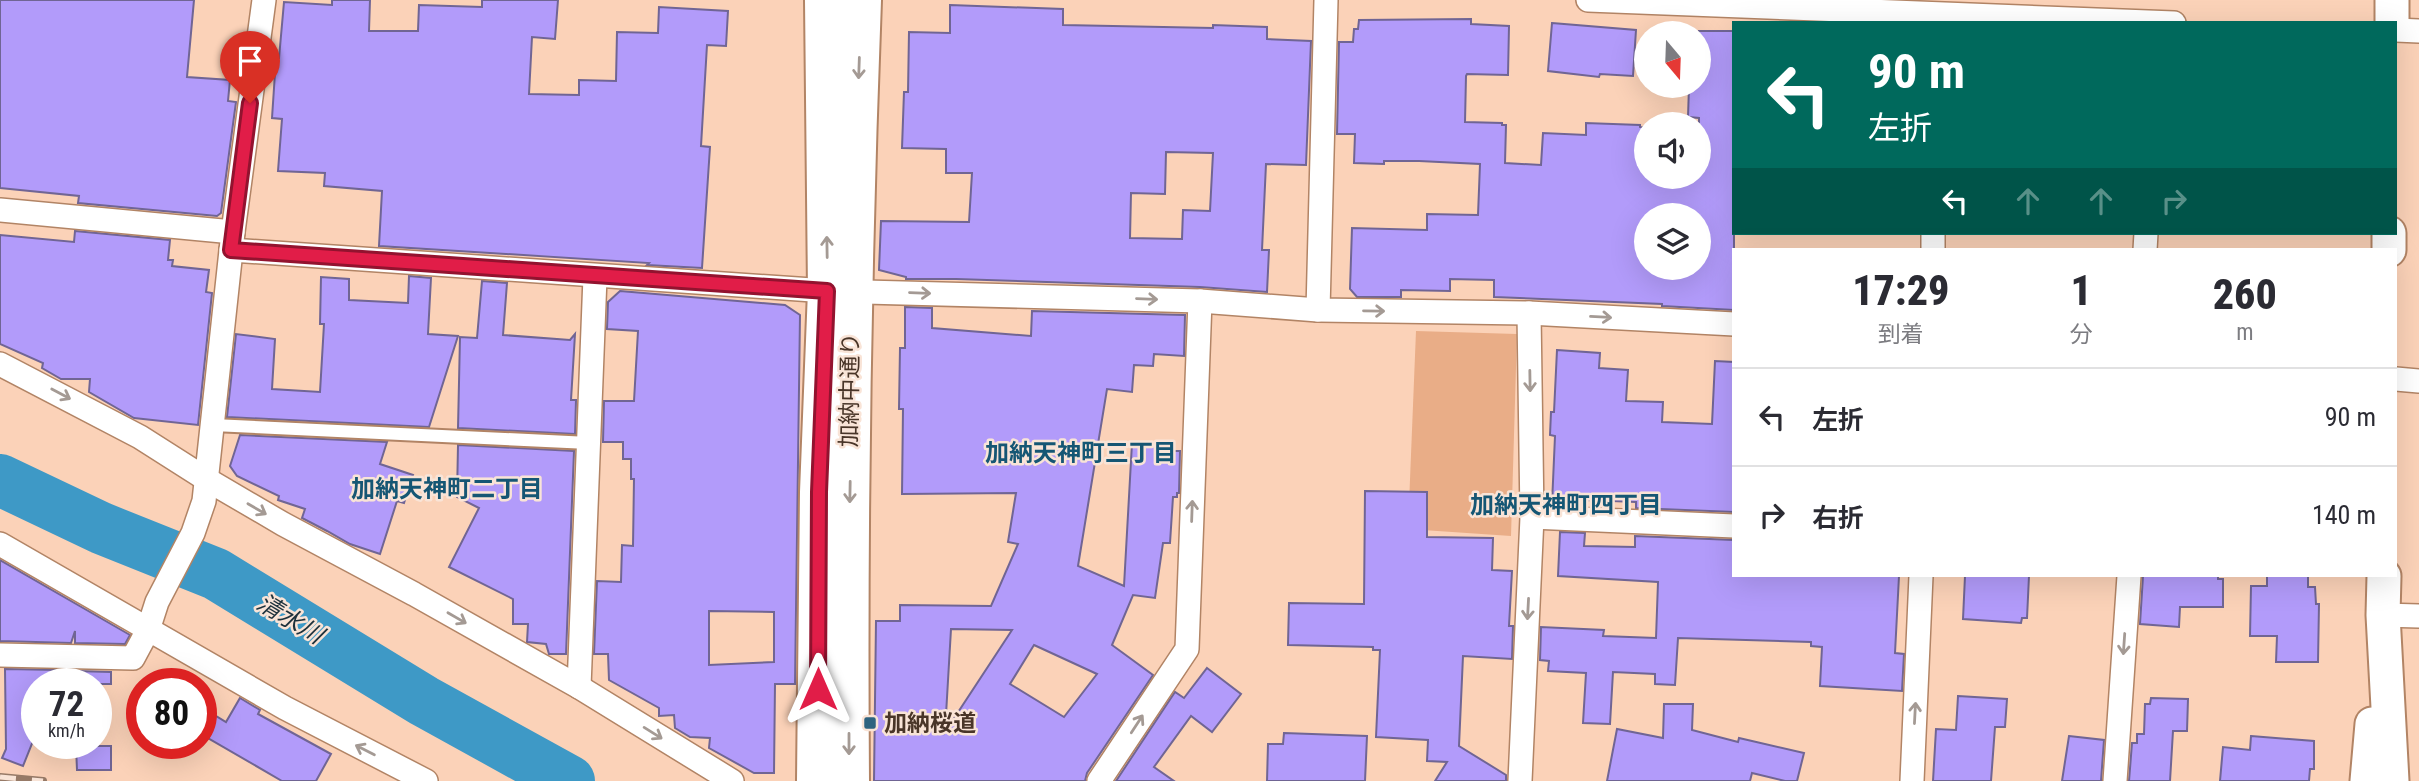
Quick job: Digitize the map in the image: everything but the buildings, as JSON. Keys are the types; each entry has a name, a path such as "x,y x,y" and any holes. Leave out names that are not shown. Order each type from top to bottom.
{"highway":[{"name":"加納中通り","path":"824,0 839,291 850,781"},
{"name":"加納中通り","path":"816,781 819,492 839,291 862,0"}],"main road":[{"path":"2392,0 2392,21"},
{"path":"2367,781 2383,615 2384,577"},
{"path":"2383,615 2392,781"}],"street":[{"path":"0,655 133,658 148,631 157,602 192,533 204,500 232,241 264,0"},
{"path":"1318,310 1326,0"},
{"path":"1588,0 2128,21"},
{"path":"2150,21 2151,0"},
{"path":"2397,30 2419,31"},
{"path":"0,211 232,241 595,276 839,291 1199,301 1318,310 1529,313 1732,324"},
{"path":"579,687 595,276"},
{"path":"1099,781 1186,649 1199,301"},
{"path":"1520,781 1532,517 1529,313"},
{"path":"0,364 140,437 206,480 579,687 732,781"},
{"path":"2397,379 2419,381"},
{"path":"1532,517 1732,527"},
{"path":"0,544 285,708 426,781"},
{"path":"1912,781 1921,577"},
{"path":"2115,781 2129,577"},
{"path":"2383,615 2419,616"}],"lane":[{"path":"213,425 589,443"}],"shaded area":[{"path":"1416,331 1517,334 1511,536 1408,529"}],"waterway":[{"name":"清水川","path":"0,480 101,528 216,574 424,701 569,781"}],"railway":[{"path":"0,777 43,781"}],"place":[{"name":"加納桜道","path":"870,723"}],"district":[{"name":"加納天神町三丁目","path":"1081,453"},
{"name":"加納天神町二丁目","path":"447,489"},
{"name":"加納天神町四丁目","path":"1566,505"}],"route":[{"path":"250,103 231,250 827,291 819,492 818,689"}]}
